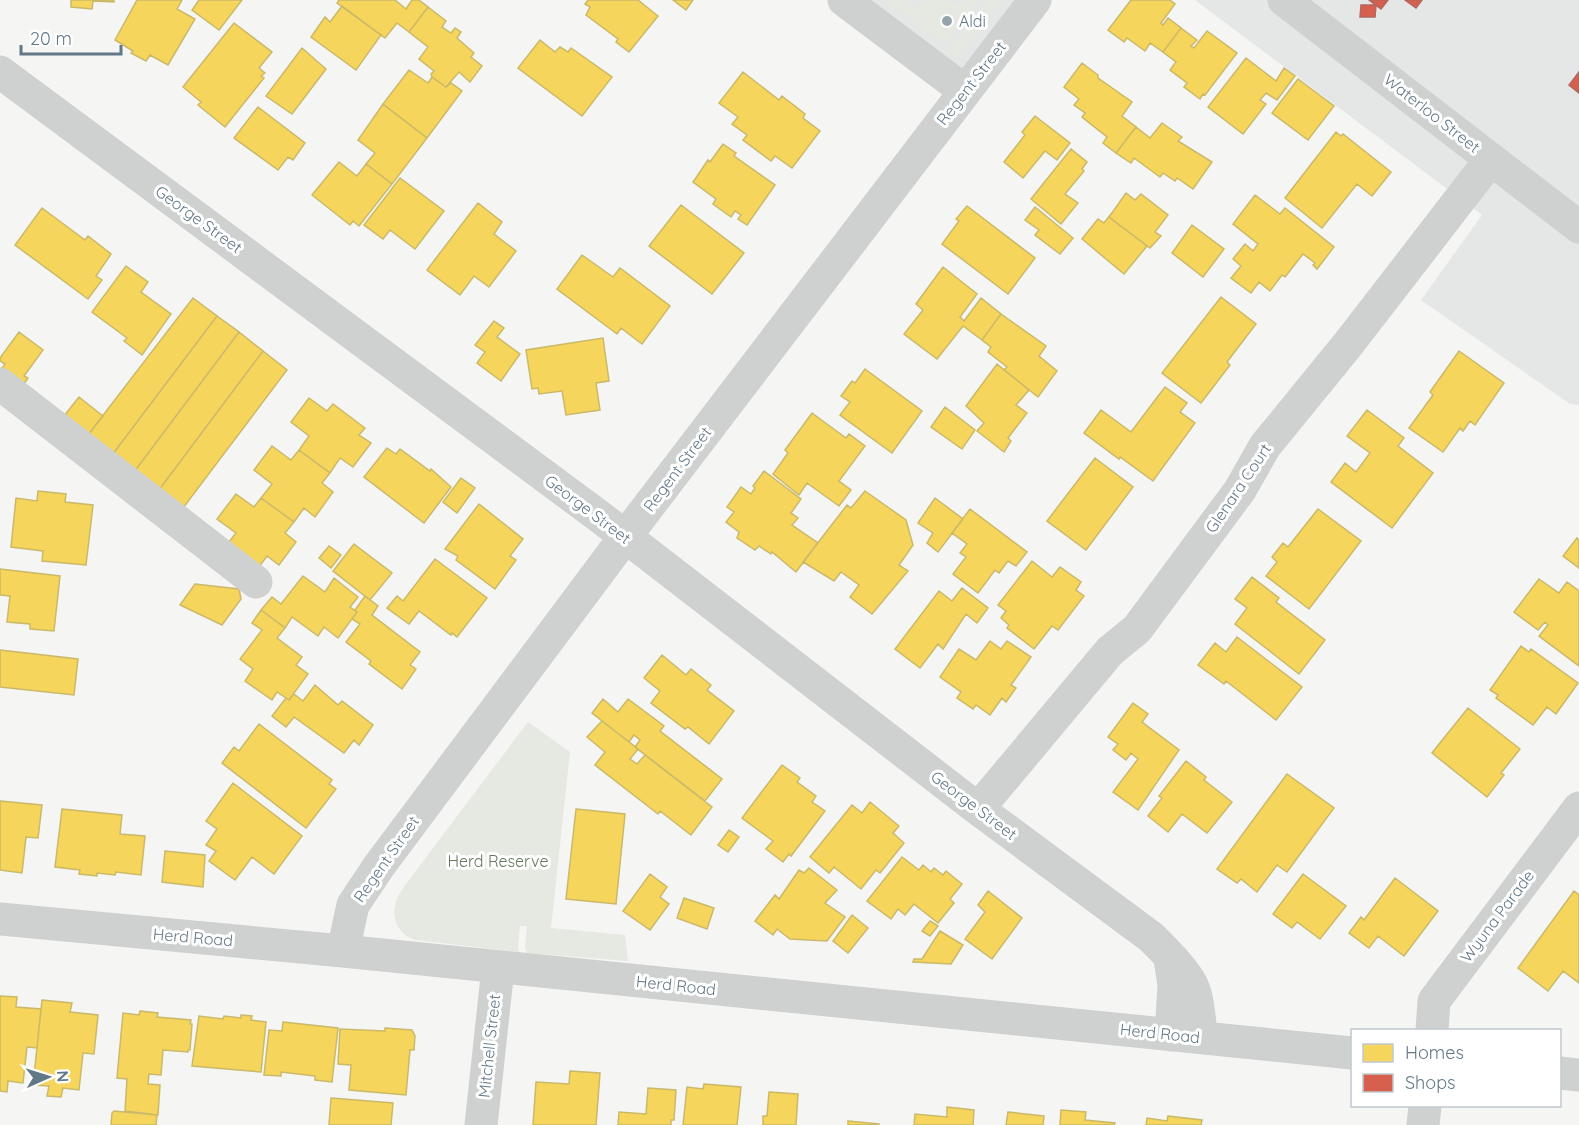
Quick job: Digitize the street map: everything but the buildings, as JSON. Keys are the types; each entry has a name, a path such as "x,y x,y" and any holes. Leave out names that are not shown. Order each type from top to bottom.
{"street":[{"path":"844,0 965,91"},
{"name":"Regent Street","path":"344,951 353,905 379,866 625,537 1035,0"},
{"name":"Waterloo Street","path":"1284,0 1579,227"},
{"name":"George Street","path":"0,72 625,537 978,809 1151,937 1193,987 1200,1018 1186,1036"},
{"name":"Glenara Court","path":"978,809 1110,651 1137,629 1240,490 1265,447 1350,343 1491,159"},
{"path":"0,384 256,582"},
{"name":"Wyuna Parade","path":"1432,1029 1434,1001 1579,808"},
{"name":"Herd Road","path":"0,919 344,951 1351,1053"},
{"name":"Mitchell Street","path":"481,1125 498,968"},
{"path":"1561,1074 1579,1076"},
{"path":"1423,1125 1425,1107"}],"shaded area":[{"path":"844,0 1035,0 965,91"},
{"path":"1195,0 1579,0 1579,405 1570,404 1421,300 1482,215"}],"green space":[{"name":"Aldi","path":"887,0 904,0 915,8 918,4 922,6 927,0 951,0 958,5 962,0 966,4 969,0 977,0 944,43"},
{"path":"989,0 1002,0 963,52 946,56"},
{"name":"Herd Reserve","path":"528,722 570,752 551,928 625,935 628,961 527,953 525,948 527,926 520,926 519,952 416,940 402,932 396,923 395,906 403,889"}],"place":[{"name":"Aldi","path":"947,21"}]}
